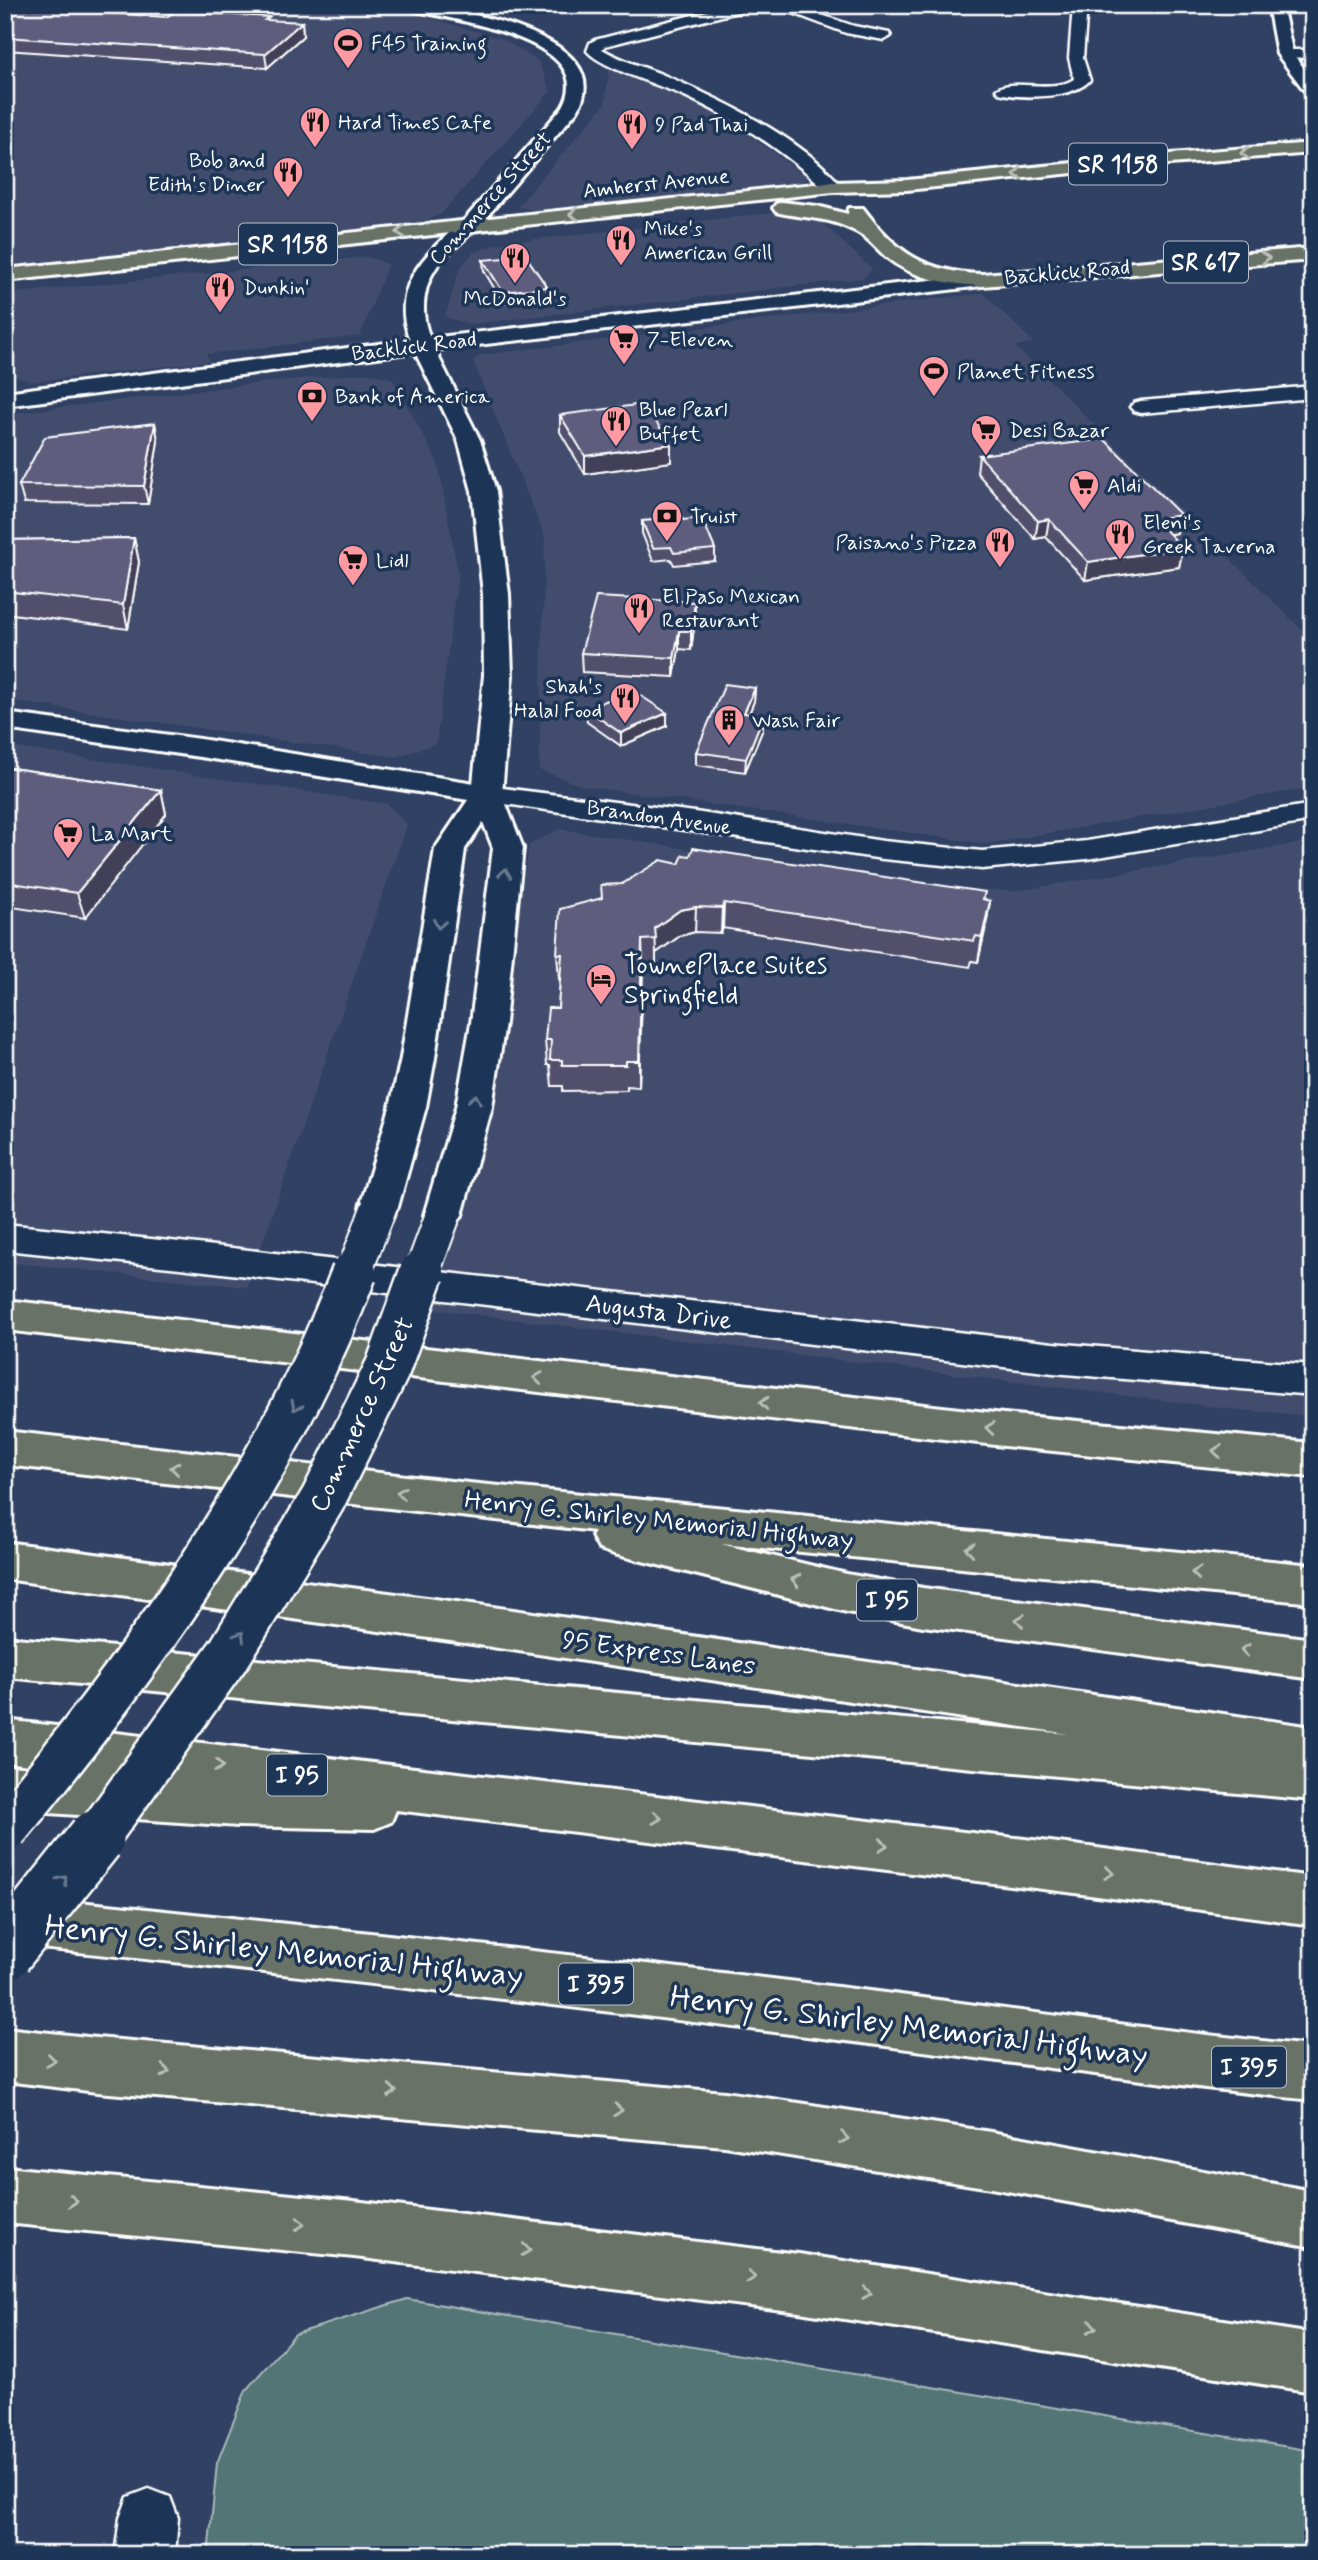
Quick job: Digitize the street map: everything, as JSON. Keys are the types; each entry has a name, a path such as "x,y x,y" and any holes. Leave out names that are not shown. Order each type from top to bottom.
{"main road":[{"name":"Commerce Street","path":"5,1952 107,1825 178,1728 231,1651 323,1499 388,1367 443,1215 474,1107 488,1023 508,848 487,794 498,676 496,594 487,507 480,470 469,440 415,327 415,293 435,256 469,225 569,111 577,98 580,85 572,65 558,52 533,39 482,22 408,5"},
{"path":"1275,5 1284,54 1313,91"},
{"name":"Amherst Avenue","path":"5,275 833,187 908,185 1131,162 1313,148"},
{"path":"855,211 853,203 860,195 908,185"},
{"path":"713,213 816,198 827,194 833,187 894,255 931,275 982,280"},
{"name":"Amherst Avenue","path":"5,288 713,213 784,208 811,209 840,217 870,231"},
{"name":"Backlick Road","path":"5,399 422,345 982,280 1313,254"},
{"name":"Backlick Road","path":"822,298 859,290 892,278 897,270 894,255"},
{"name":"Brandon Avenue","path":"5,721 181,745 487,794"},
{"name":"Commerce Street","path":"5,1830 72,1748 163,1625 256,1479 322,1354 359,1266 408,1107 450,849 487,794"},
{"path":"5,1315 733,1400 1313,1460"},
{"name":"Henry G. Shirley Memorial Highway","path":"5,1448 469,1501 1313,1584"},
{"name":"I 95","path":"469,1501 860,1595 937,1609 1313,1659"},
{"name":"95 Express Lanes","path":"5,1560 472,1624 1313,1749"},
{"path":"5,1657 1313,1778"},
{"name":"I 95","path":"5,1741 1067,1868 1313,1901"},
{"path":"5,1788 238,1803 589,1810"},
{"name":"Henry G. Shirley Memorial Highway","path":"5,1920 351,1955 865,2017 1186,2061 1313,2073"},
{"path":"5,2054 97,2065 725,2119 991,2160 1313,2219"},
{"path":"1186,2061 1313,2088"},
{"path":"5,2195 354,2229 786,2281 1006,2313 1313,2363"}],"street":[{"path":"748,5 600,43 595,46 594,51 737,115 800,157 833,187"},
{"path":"778,5 852,30 884,36"},
{"path":"1004,90 1065,88 1077,85 1083,80 1076,58 1080,5"},
{"path":"1284,54 1313,54"},
{"path":"1141,407 1313,392"},
{"name":"Brandon Avenue","path":"487,794 695,821 883,850 982,860 1087,850 1313,812"},
{"name":"Augusta Drive","path":"5,1237 194,1256 1053,1357 1313,1380"}],"shaded area":[{"path":"5,5 372,5 503,39 538,61 551,91 440,215 416,224 17,264 5,261"},
{"path":"609,69 626,69 644,76 726,118 808,178 798,183 536,210 517,207 605,104"},
{"path":"772,213 819,220 872,269 864,278 470,324 445,317 460,267 474,252 500,243"},
{"path":"367,257 388,264 360,336 206,354 209,361 32,382 15,376 5,318 5,299 14,293"},
{"path":"983,293 1034,343 1015,346 1313,641 1313,787 987,844 583,786 539,770 545,537 473,361 481,355"},
{"path":"369,373 393,379 438,463 458,574 436,744 395,757 5,700 5,431 15,413 276,381"},
{"path":"5,746 387,804 407,824 247,1287 5,1262"},
{"path":"560,829 934,888 1016,891 1313,841 1313,1416 1240,1410 425,1308 489,1107 529,845"}],"green space":[{"path":"407,2299 1313,2451 1313,2555 208,2555 217,2463 246,2390 295,2334"}],"building":[{"path":"5,6 166,17 176,11 269,17 265,20 302,22 265,54 5,37"},
{"path":"526,256 547,287 503,292 483,260"},
{"path":"644,404 671,444 585,456 560,415"},
{"path":"155,423 144,486 19,485 45,437"},
{"name":"Aldi","path":"1104,439 1181,515 1155,519 1183,548 1088,562 1049,519 1038,521 979,455"},
{"path":"702,518 715,549 674,553 671,547 653,548 642,521"},
{"path":"134,538 123,605 5,591 5,540"},
{"path":"596,597 695,602 691,631 679,631 674,658 581,653"},
{"name":"Wash Fair","path":"725,684 755,688 744,713 763,716 746,759 696,752"},
{"path":"632,690 667,713 621,733 586,709"},
{"name":"La Mart","path":"5,767 161,790 77,893 5,882"},
{"name":"TownePlace Suites Springfield","path":"693,848 985,892 983,899 990,901 982,937 976,936 974,941 724,903 722,908 696,907 680,910 655,928 656,939 642,940 639,1061 626,1061 626,1065 562,1065 562,1060 550,1060 551,1040 545,1040 548,1008 558,1008 562,954 557,954 560,909 602,898 601,885 622,884 661,860 679,864 683,855 690,856"}],"place":[{"name":"F45 Training","path":"348,70"},
{"name":"Hard Times Cafe","path":"315,149"},
{"name":"9 Pad Thai","path":"632,151"},
{"name":"Bob and Edith's Diner","path":"288,199"},
{"name":"Mike's American Grill","path":"621,267"},
{"name":"McDonald's","path":"515,285"},
{"name":"Dunkin'","path":"220,314"},
{"name":"7-Eleven","path":"624,366"},
{"name":"Planet Fitness","path":"934,398"},
{"name":"Bank of America","path":"312,423"},
{"name":"Blue Pearl Buffet","path":"616,448"},
{"name":"Desi Bazar","path":"986,457"},
{"name":"Aldi","path":"1084,512"},
{"name":"Truist","path":"667,543"},
{"name":"Eleni's Greek Taverna","path":"1120,561"},
{"name":"Paisano's Pizza","path":"1000,569"},
{"name":"Lidl","path":"353,587"},
{"name":"El Paso Mexican Restaurant","path":"639,635"},
{"name":"Shah's Halal Food","path":"625,725"},
{"name":"Wash Fair","path":"729,747"},
{"name":"La Mart","path":"68,860"},
{"name":"TownePlace Suites Springfield","path":"601,1006"}]}
